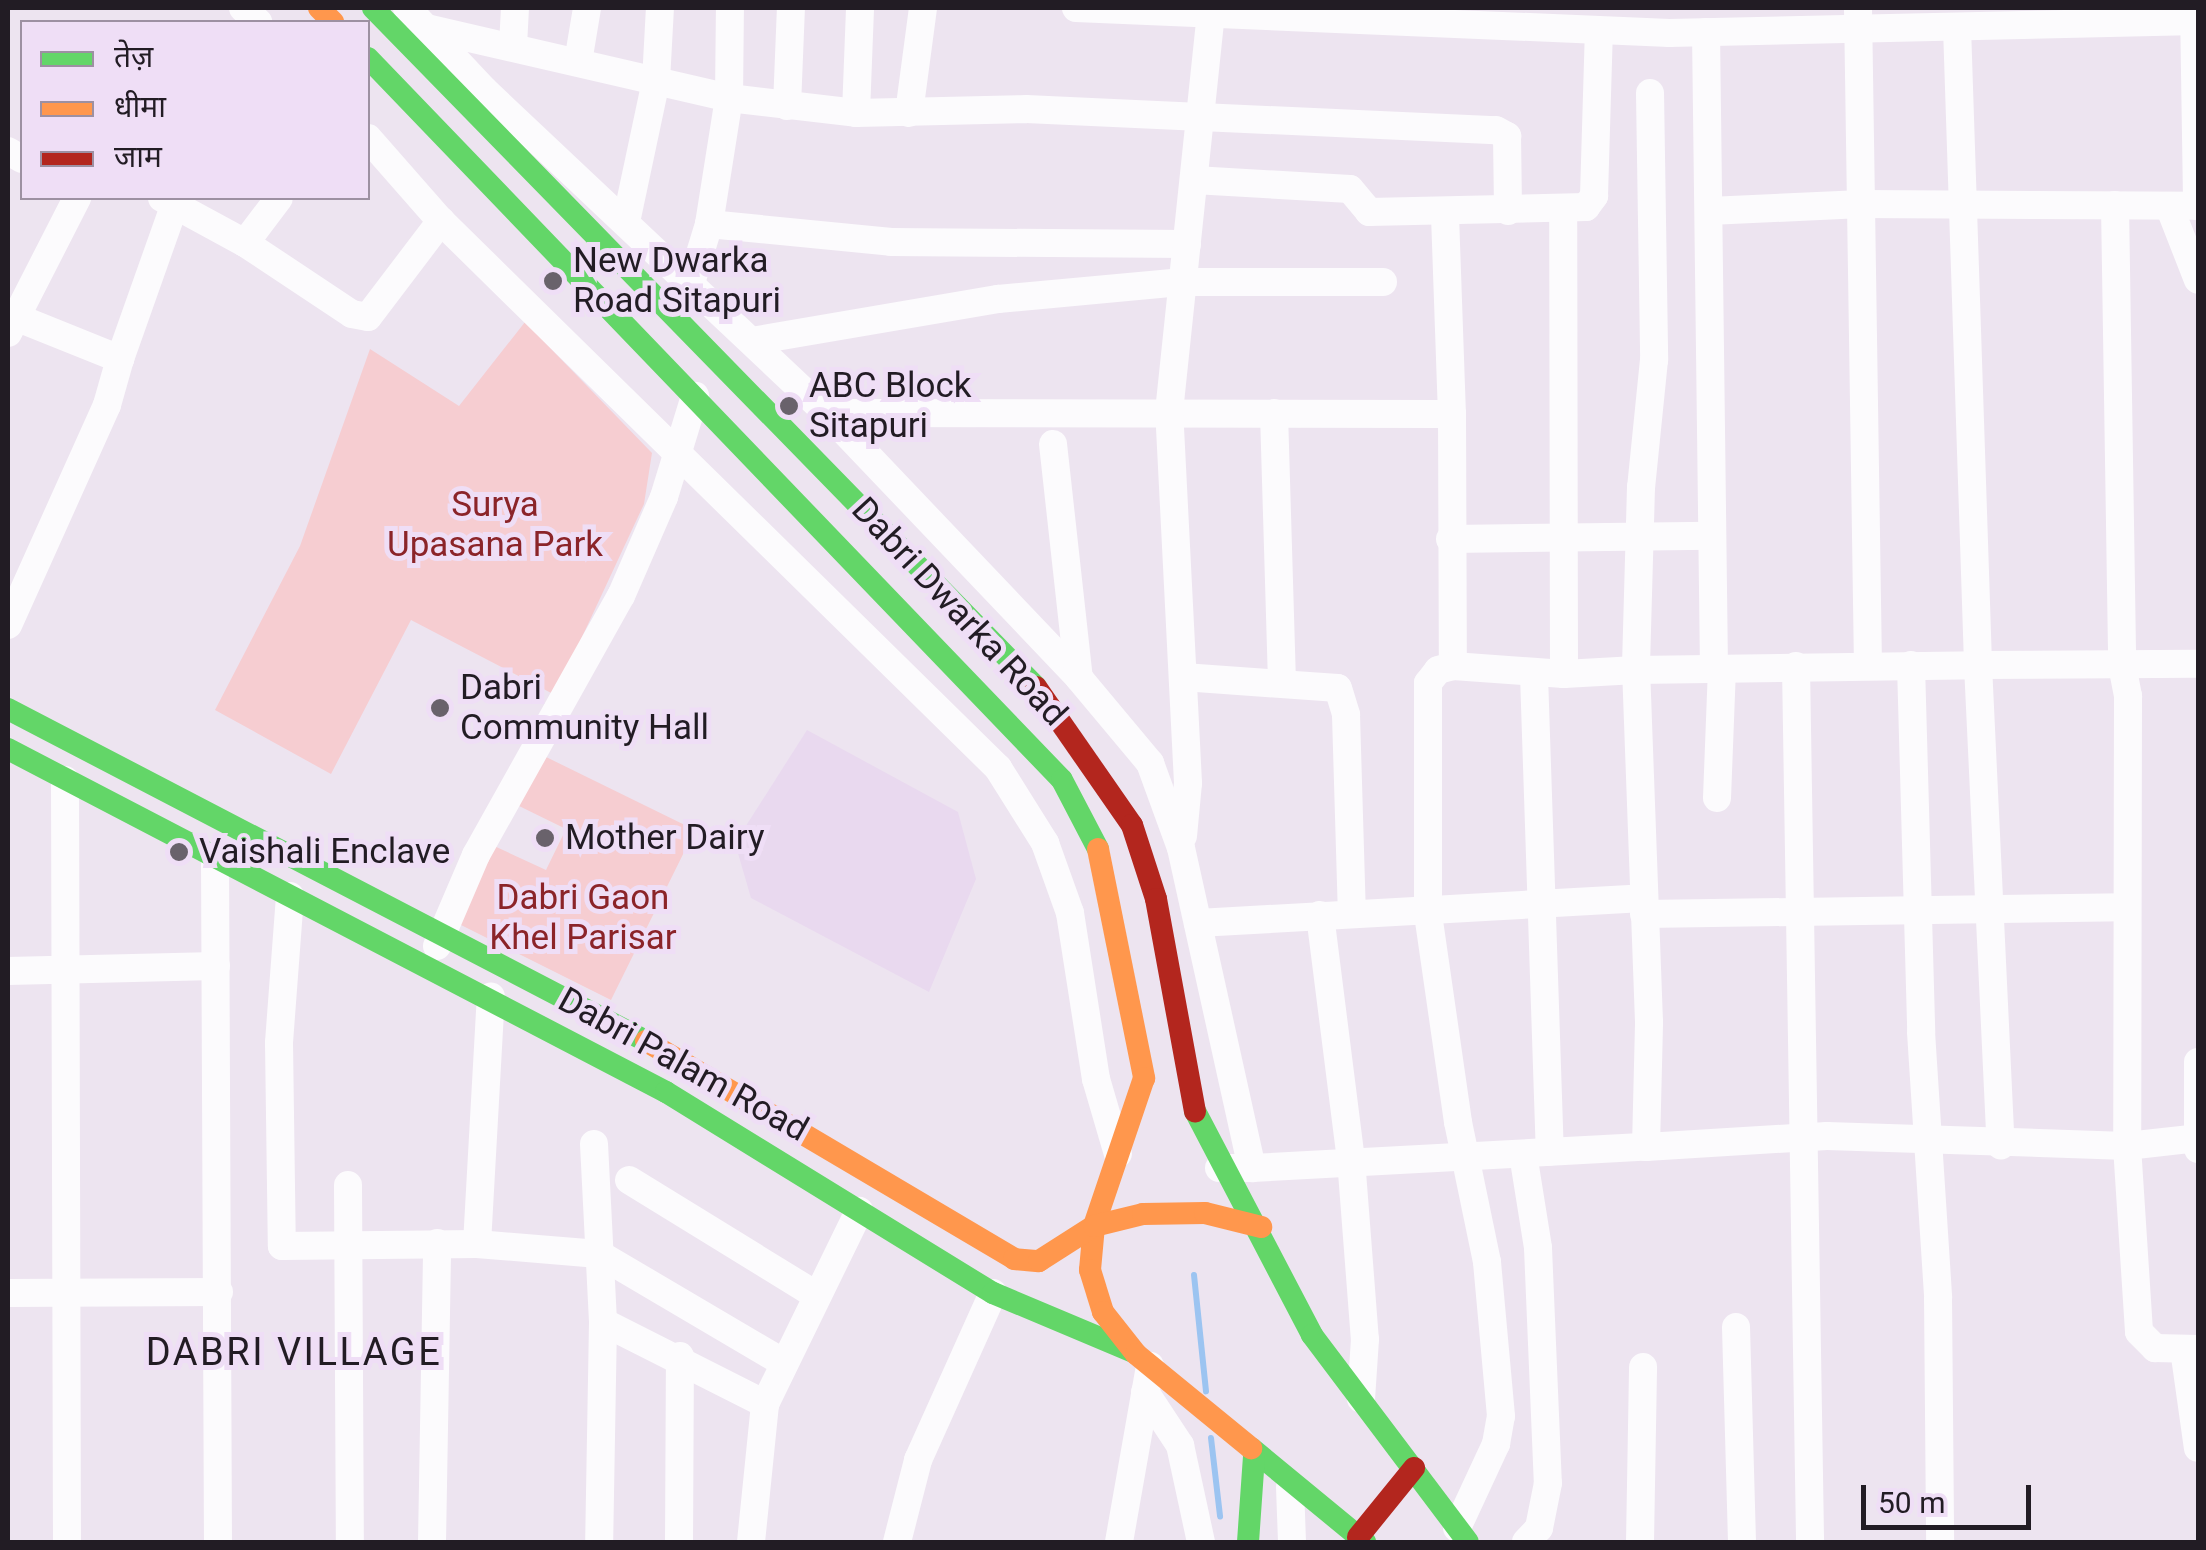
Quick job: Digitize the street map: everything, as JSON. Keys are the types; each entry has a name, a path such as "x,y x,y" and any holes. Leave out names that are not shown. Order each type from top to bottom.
{"main road":[{"name":"Dabri Dwarka Road","path":"372,8 1024,672 1091,758 1132,825 1156,899 1184,1074 1219,1168 1261,1227 1312,1334 1463,1535"},
{"name":"Dabri Dwarka Road","path":"370,60 1062,780 1104,860 1144,1078 1120,1160 1094,1226 1090,1270 1103,1312 1149,1372"},
{"name":"Dabri Palam Road","path":"8,708 767,1108 1014,1259 1040,1261 1094,1226 1143,1214 1205,1213 1261,1227"},
{"name":"Dabri Palam Road","path":"8,749 215,859 490,996 666,1092 993,1292 1149,1372"},
{"path":"1149,1372 1361,1540 1414,1468"},
{"path":"1248,1542 1249,1453"}],"street":[{"path":"513,46 515,8"},
{"path":"578,62 588,8"},
{"path":"626,222 656,80 660,8"},
{"path":"675,318 694,284 708,224 730,98 730,8"},
{"path":"787,106 791,8"},
{"path":"856,113 860,8"},
{"path":"909,114 923,8"},
{"path":"1076,8 1282,13 1599,31 1706,32 1859,18 1957,26 2196,16 2188,206 2198,280"},
{"path":"412,13 513,46 730,98 787,106 909,114 1026,109 1504,132 1508,211"},
{"path":"412,13 827,413 1078,678 1150,763 1181,848 1252,1168"},
{"path":"1181,848 1188,783 1169,412 1211,14"},
{"path":"1859,18 1868,664"},
{"path":"1957,26 1978,664 2001,1145"},
{"path":"1194,180 1350,189 1369,212 1445,214 1586,207 1594,196 1599,31"},
{"path":"1706,32 1718,798"},
{"path":"1646,1147 1644,906 1636,670 1639,537 1654,360 1650,94"},
{"path":"370,140 441,221 998,768 1044,843 1070,914 1099,1095 1120,1160"},
{"path":"76,200 15,322 120,359"},
{"path":"8,625 107,405 171,200 245,243 352,314 368,317 441,221"},
{"path":"245,243 277,200"},
{"path":"1709,211 1862,204 2188,206"},
{"path":"2115,205 2122,665 2128,696 2124,907 2127,1146 2139,1332 2155,1348 2191,1349 2198,1448"},
{"path":"1563,208 1564,674"},
{"path":"1445,214 1452,414 1452,666"},
{"path":"708,224 892,242 1187,244"},
{"path":"752,341 874,316 1183,282 1383,282"},
{"path":"427,965 476,854 621,596 678,452 695,396"},
{"path":"1274,412 1282,680"},
{"path":"827,413 1452,414"},
{"path":"1053,444 1078,678"},
{"path":"1450,539 1711,536"},
{"path":"1463,1535 1496,1444 1501,1416 1487,1262 1465,1152 1428,913 1428,684 1438,670 1452,666 1534,675 1868,664 2198,664"},
{"path":"1796,666 1810,1542"},
{"path":"1911,666 1940,1542"},
{"path":"1526,1542 1538,1528 1548,1483 1536,1153 1539,908 1534,675"},
{"path":"1183,677 1325,682 1343,698 1352,914"},
{"path":"65,780 63,1292 67,1542"},
{"path":"215,859 218,1542"},
{"path":"290,896 279,1043 281,1242 289,1248 438,1243 599,1254 784,1363"},
{"path":"1198,923 1320,915 1644,906 1800,910 2124,907"},
{"path":"1320,915 1352,1160 1365,1339 1361,1399"},
{"path":"8,971 216,966"},
{"path":"478,1244 490,996"},
{"path":"2198,1062 2198,1149"},
{"path":"1219,1168 1465,1152 1536,1153 1801,1138 2127,1146 2198,1138"},
{"path":"594,1144 603,1322 599,1542"},
{"path":"1929,1144 1950,1179"},
{"path":"629,1180 816,1295"},
{"path":"348,1185 350,1542"},
{"path":"751,1542 765,1404 859,1211"},
{"path":"432,1542 438,1243"},
{"path":"8,1293 219,1292"},
{"path":"896,1542 918,1460 993,1292"},
{"path":"603,1322 680,1356 765,1404"},
{"path":"1736,1327 1742,1542"},
{"path":"679,1542 680,1356"},
{"path":"1640,1542 1643,1367"},
{"path":"1118,1542 1149,1372"},
{"path":"1149,1372 1180,1445 1201,1542"},
{"path":"1290,1487 1292,1542"}],"shaded area":[{"path":"807,730 958,812 976,879 929,992 751,898 735,843"}],"green space":[{"name":"Surya Upasana Park","path":"525,322 652,453 644,504 555,695 411,620 331,774 215,710 300,546 370,349 459,406"},
{"name":"Dabri Gaon Khel Parisar","path":"542,755 695,830 611,1000 455,922 492,845 546,870 566,829 517,805"}],"waterway":[{"path":"1194,1275 1206,1391"},
{"path":"1211,1438 1220,1516"}],"traffic: fast":[{"path":"373,8 1036,687"},
{"path":"370,60 1062,780 1098,849"},
{"path":"8,709 646,1041"},
{"path":"8,749 666,1092 993,1293 1131,1351"},
{"path":"1195,1111 1312,1335 1468,1542"},
{"path":"1251,1448 1365,1542"},
{"path":"1248,1542 1254,1457"}],"traffic: slow":[{"path":"319,8 331,20"},
{"path":"1098,849 1144,1078 1094,1226 1090,1270 1103,1312 1136,1354 1251,1448"},
{"path":"646,1041 1014,1259 1039,1261 1094,1226 1143,1214 1205,1213 1261,1227"}],"traffic: jam":[{"path":"1036,687 1132,825 1156,899 1195,1111"},
{"path":"1358,1537 1414,1468"}],"place":[{"name":"New Dwarka Road Sitapuri","path":"553,281"},
{"name":"ABC Block Sitapuri","path":"789,406"},
{"name":"Dabri Community Hall","path":"440,708"},
{"name":"Mother Dairy","path":"545,838"},
{"name":"Vaishali Enclave","path":"179,852"}],"district":[{"name":"DABRI VILLAGE","path":"294,1353"}]}
